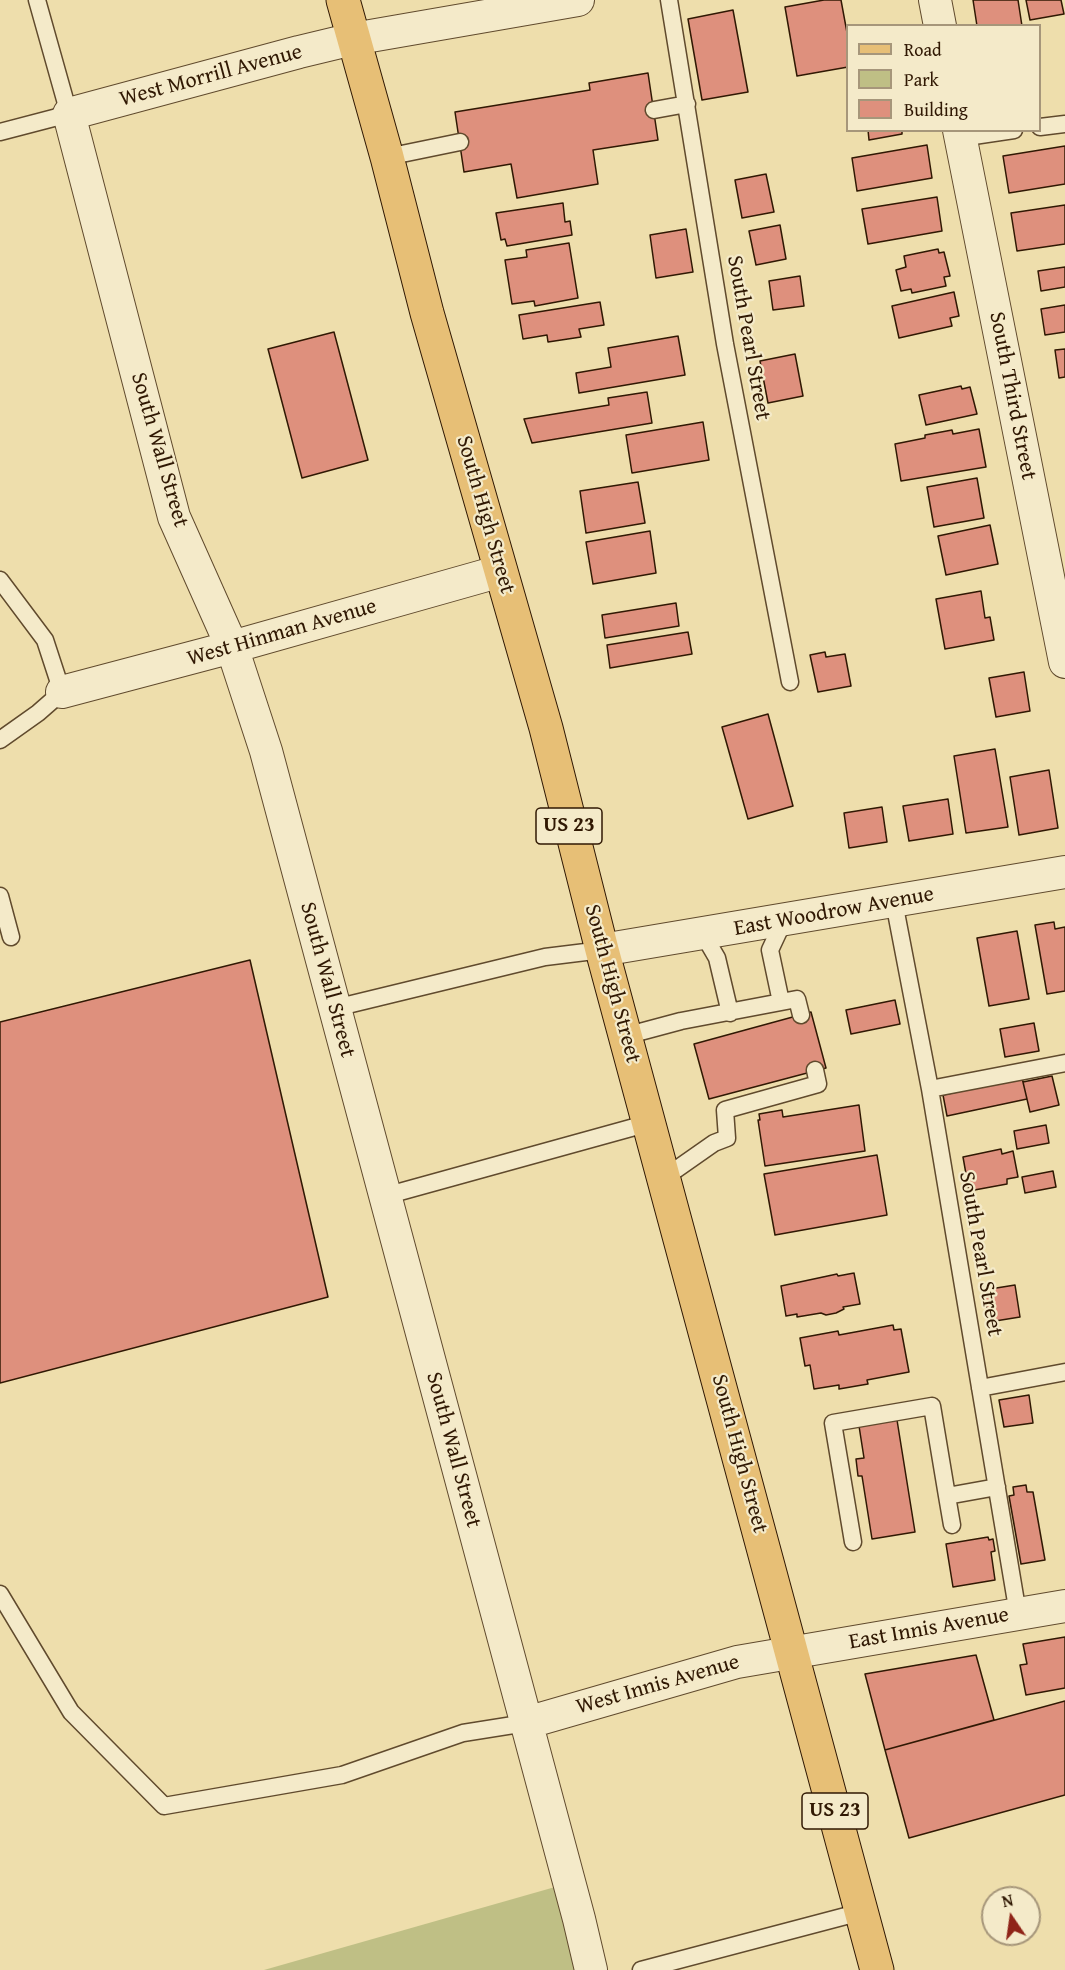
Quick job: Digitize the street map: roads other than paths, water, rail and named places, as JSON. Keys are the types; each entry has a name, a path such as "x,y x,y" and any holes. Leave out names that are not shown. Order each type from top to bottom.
{"main road":[{"name":"South High Street","path":"343,0 387,157 427,313 546,728 559,788 602,950 877,1970"}],"street":[{"path":"935,0 939,24"},
{"name":"West Morrill Avenue","path":"69,114 353,39 568,1"},
{"name":"South Wall Street","path":"69,114 174,517 232,647 266,751 591,1970"},
{"name":"South Third Street","path":"959,134 1065,657"},
{"name":"West Hinman Avenue","path":"62,692 501,571"},
{"name":"East Woodrow Avenue","path":"602,950 1065,872"},
{"name":"East Innis Avenue","path":"792,1653 1065,1606"},
{"name":"West Innis Avenue","path":"526,1723 737,1662 792,1653"}],"lane":[{"name":"South Wall Street","path":"37,0 69,114"},
{"name":"South Pearl Street","path":"669,0 725,344 790,682"},
{"path":"654,110 687,104"},
{"path":"0,132 69,114"},
{"path":"1041,127 1065,124"},
{"path":"959,134 986,132"},
{"path":"387,157 460,142"},
{"path":"0,580 45,640 62,692 38,713 0,740"},
{"path":"0,896 11,937"},
{"name":"South Pearl Street","path":"894,902 930,1089 1018,1614"},
{"path":"781,1002 770,950 784,920"},
{"path":"703,934 717,958 730,1013"},
{"path":"335,1008 545,957 602,950"},
{"path":"625,1036 681,1021 797,999 801,1015"},
{"path":"930,1089 1065,1063"},
{"path":"664,1178 714,1143 727,1138 725,1110 818,1084 815,1070"},
{"path":"385,1196 649,1123"},
{"path":"980,1388 1065,1372"},
{"path":"853,1542 833,1423 932,1406 952,1525"},
{"path":"947,1496 997,1487"},
{"path":"0,1594 71,1712 164,1806 342,1775 463,1732 526,1723"},
{"path":"641,1970 861,1912"}]}
